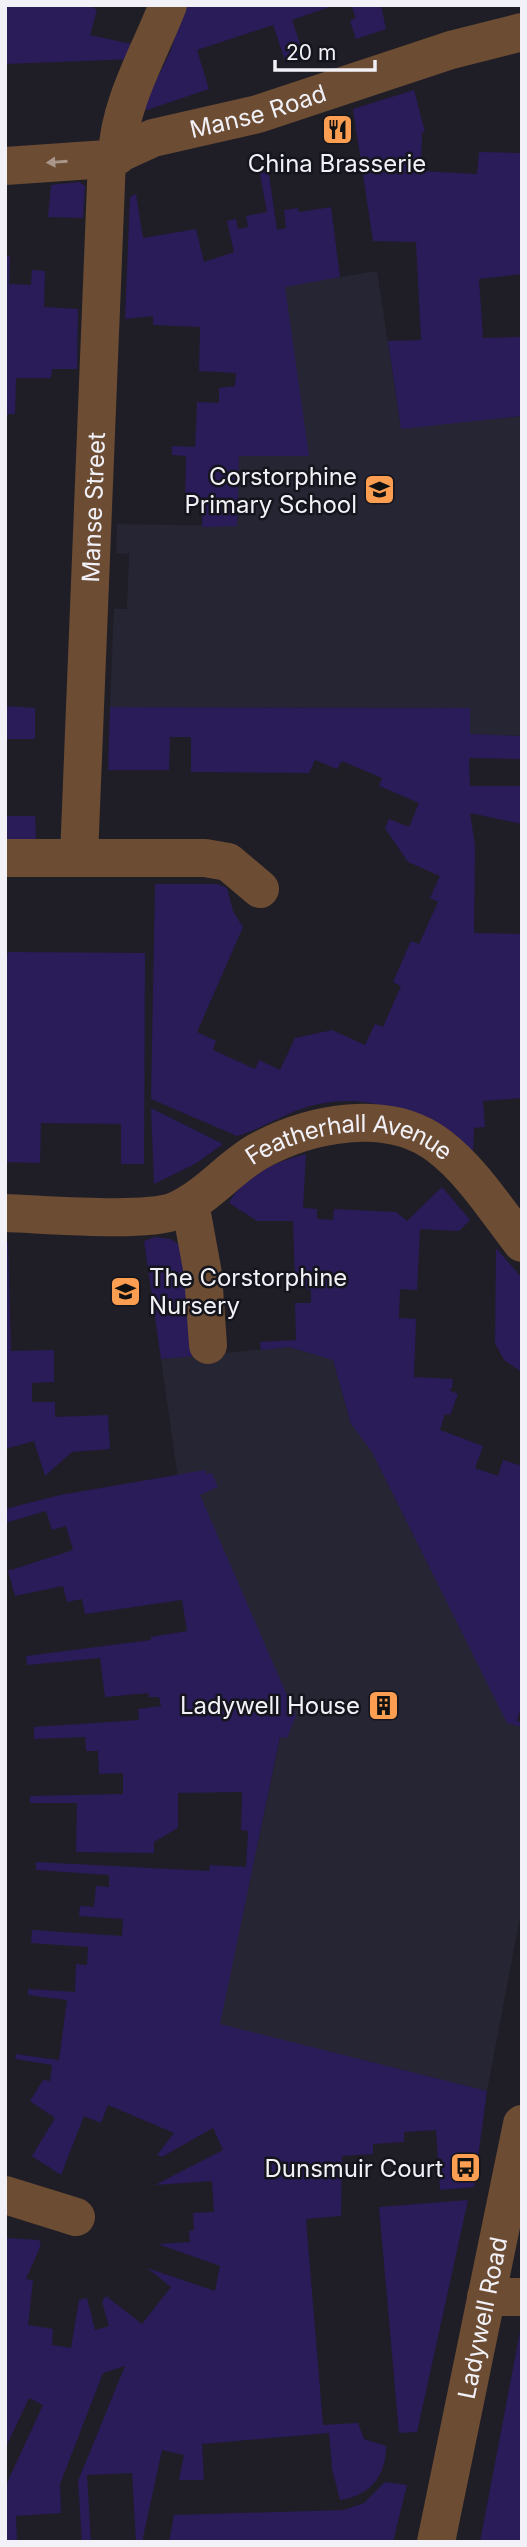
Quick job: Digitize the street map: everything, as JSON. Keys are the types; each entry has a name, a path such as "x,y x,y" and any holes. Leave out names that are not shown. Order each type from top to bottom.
{"street":[{"path":"112,157 126,106 167,5"},
{"name":"Manse Road","path":"5,166 112,157 153,138 258,114 451,50 522,32"},
{"name":"Manse Street","path":"79,857 112,157"},
{"path":"5,858 216,860 228,862 260,889"},
{"name":"Featherhall Avenue","path":"5,1213 148,1216 173,1212 190,1203 246,1159 272,1145 329,1127 373,1123 405,1128 438,1145 454,1159 522,1243"},
{"path":"190,1203 203,1274 208,1345"},
{"name":"Ladywell Road","path":"421,2542 440,2525 504,2297 522,2124"},
{"path":"5,2195 76,2217"}],"shaded area":[{"path":"5,5 90,5 97,10 90,35 141,46 134,59 5,64"},
{"path":"185,5 335,5 292,20 304,56 286,63 273,25 197,50 209,89 141,112 171,50"},
{"path":"351,5 381,5 386,29 356,39 350,21 356,18"},
{"path":"414,90 425,132 422,132 421,171 477,174 479,152 522,153 522,274 479,279 483,338 522,337 522,416 401,429 388,341 421,340 416,242 373,241 353,109"},
{"path":"268,168 277,230 286,228 284,210 298,208 299,212 331,207 340,277 285,287 309,456 239,456 237,526 202,527 203,503 185,502 186,456 172,455 172,446 195,447 197,402 219,403 219,388 235,386 236,373 199,371 200,327 153,325 153,316 125,319 130,197 136,194 143,238 196,229 204,262 234,252 227,221 236,219 238,229 248,227 246,216 267,212 259,169"},
{"path":"79,182 85,186 83,218 48,217 51,185"},
{"path":"5,256 10,256 9,284 31,285 32,270 45,271 44,307 78,309 77,369 52,369 51,378 16,378 15,414 8,414 5,420"},
{"name":"Corstorphine Primary School","path":"377,271 401,428 522,416 522,736 470,734 470,708 110,707 114,609 127,609 129,554 116,553 117,524 237,526 239,456 285,286"},
{"path":"5,706 35,708 35,739 5,739"},
{"path":"110,707 470,708 470,734 522,736 522,759 469,758 470,786 522,786 522,824 470,813 475,845 474,933 522,934 522,1098 483,1101 485,1127 474,1128 473,1154 415,1119 376,1104 332,1102 307,1107 237,1136 151,1099 155,884 217,884 227,888 233,911 243,927 197,1032 216,1041 213,1050 255,1069 259,1060 280,1070 295,1038 332,1030 365,1045 375,1024 383,1027 401,986 393,982 411,941 419,944 438,902 430,898 440,876 408,862 385,828 389,819 409,827 419,803 379,786 382,778 342,761 337,769 315,760 309,773 191,772 191,737 170,737 169,770 108,770"},
{"path":"5,816 35,816 36,840 5,840"},
{"path":"8,952 145,953 144,1164 121,1164 121,1124 41,1123 40,1163 5,1162 5,962"},
{"path":"151,1108 223,1144 195,1164 154,1184"},
{"path":"306,1154 303,1208 317,1209 317,1219 333,1220 334,1209 396,1212 407,1221 442,1187 470,1220 459,1231 420,1229 417,1290 400,1289 399,1318 416,1319 414,1377 453,1379 452,1388 449,1390 458,1394 450,1415 445,1414 440,1430 483,1446 475,1468 498,1476 503,1460 522,1466 522,1703 517,1721 522,1722 522,1727 507,1723 372,1452 351,1424 333,1360 289,1347 261,1350 260,1342 296,1340 295,1303 311,1303 311,1291 295,1280 293,1221 257,1221 229,1203 243,1184 252,1177 283,1161"},
{"path":"155,1237 170,1239 180,1245 195,1356 161,1359 144,1241"},
{"path":"5,1242 8,1242 11,1351 54,1350 54,1382 32,1383 32,1402 55,1402 55,1417 108,1415 110,1449 72,1452 45,1476 34,1441 5,1449"},
{"path":"496,1248 522,1278 522,1372 504,1360 495,1343"},
{"path":"289,1347 333,1360 351,1424 372,1452 507,1722 522,1727 522,1906 487,2091 219,2024 283,1725 178,1478 161,1359"},
{"path":"205,1470 206,1474 212,1473 218,1487 200,1495 296,1716 287,1738 280,1737 220,2024 487,2091 474,2187 440,2190 436,2130 404,2132 404,2142 373,2144 373,2154 342,2156 341,2216 306,2219 323,2425 358,2423 364,2439 386,2446 383,2467 368,2489 351,2498 340,2500 332,2469 329,2433 202,2444 204,2480 179,2480 184,2455 162,2450 142,2542 136,2542 132,2473 87,2475 91,2542 82,2542 78,2481 125,2366 103,2373 60,2484 61,2513 16,2516 17,2542 7,2542 6,2485 43,2405 29,2398 5,2449 5,2238 39,2240 41,2245 26,2279 33,2280 28,2325 53,2329 52,2345 71,2348 79,2300 87,2298 95,2330 109,2326 102,2302 106,2296 142,2324 171,2287 147,2268 215,2291 220,2266 158,2244 190,2242 189,2231 194,2230 193,2213 214,2212 212,2181 155,2185 223,2150 213,2128 162,2157 157,2155 174,2133 108,2105 101,2123 84,2116 61,2175 32,2156 55,2118 30,2101 43,2080 50,2081 52,2065 15,2059 16,2054 59,2060 67,2000 28,1995 28,1989 75,1992 76,1964 87,1965 88,1947 31,1943 32,1930 122,1936 123,1919 79,1916 80,1906 94,1907 96,1886 109,1887 109,1875 36,1870 36,1862 209,1871 210,1865 246,1867 248,1831 241,1830 242,1792 178,1793 178,1828 154,1842 154,1853 76,1852 77,1803 30,1803 30,1796 123,1794 123,1773 99,1774 98,1751 86,1751 85,1737 34,1739 34,1727 139,1720 138,1709 161,1706 159,1697 149,1697 148,1693 105,1697 100,1658 27,1665 26,1656 151,1640 151,1637 187,1631 182,1600 85,1614 82,1599 67,1602 63,1586 15,1596 8,1571 73,1550 66,1526 52,1530 46,1511 5,1523 5,1509 60,1495"},
{"path":"468,2200 417,2432 399,2433 379,2207"},
{"path":"522,2321 522,2542 480,2542"},
{"path":"385,2482 407,2485 393,2542 169,2542 174,2515 344,2510 364,2503"}],"place":[{"name":"China Brasserie","path":"337,129"},
{"name":"Corstorphine Primary School","path":"380,490"},
{"name":"The Corstorphine Nursery","path":"126,1291"},
{"name":"Ladywell House","path":"383,1705"},
{"name":"Dunsmuir Court","path":"466,2168"}]}
